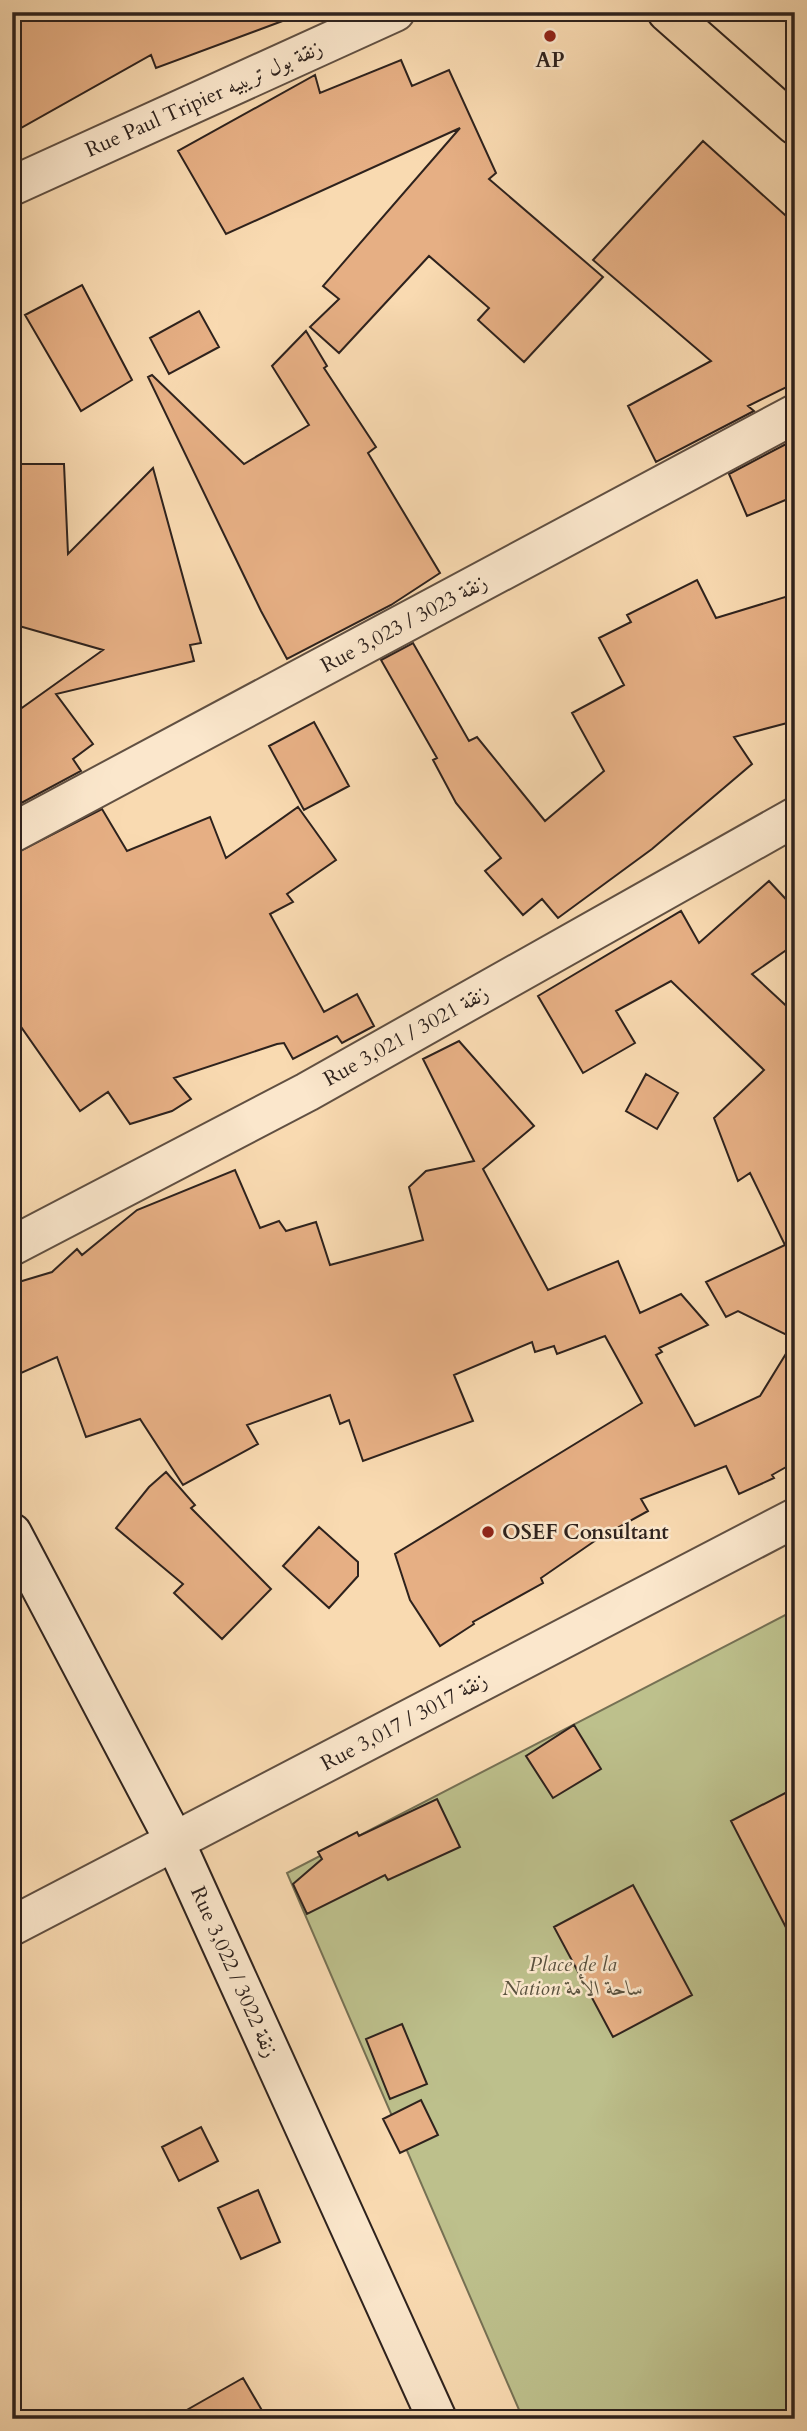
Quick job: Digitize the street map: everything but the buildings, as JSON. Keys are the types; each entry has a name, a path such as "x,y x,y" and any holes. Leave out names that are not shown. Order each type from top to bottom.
{"main road":[{"path":"667,12 795,125"}],"street":[{"name":"Rue Paul Tripier زنقة بول تريبيه","path":"12,186 395,12"},
{"name":"Rue 3,023 / زنقة 3023","path":"12,833 795,414"},
{"name":"Rue 3,021 / زنقة 3021","path":"12,1246 307,1092 795,817"},
{"name":"Rue 3,017 / زنقة 3017","path":"12,1926 795,1518"},
{"name":"Rue 3,022 / زنقة 3022","path":"12,1533 174,1842 437,2419"}],"green space":[{"name":"Place de la Nation ساحة الأمة","path":"795,1610 795,2419 523,2419 287,1873"}],"place":[{"name":"AP","path":"550,36"},
{"name":"OSEF Consultant","path":"488,1532"}]}
